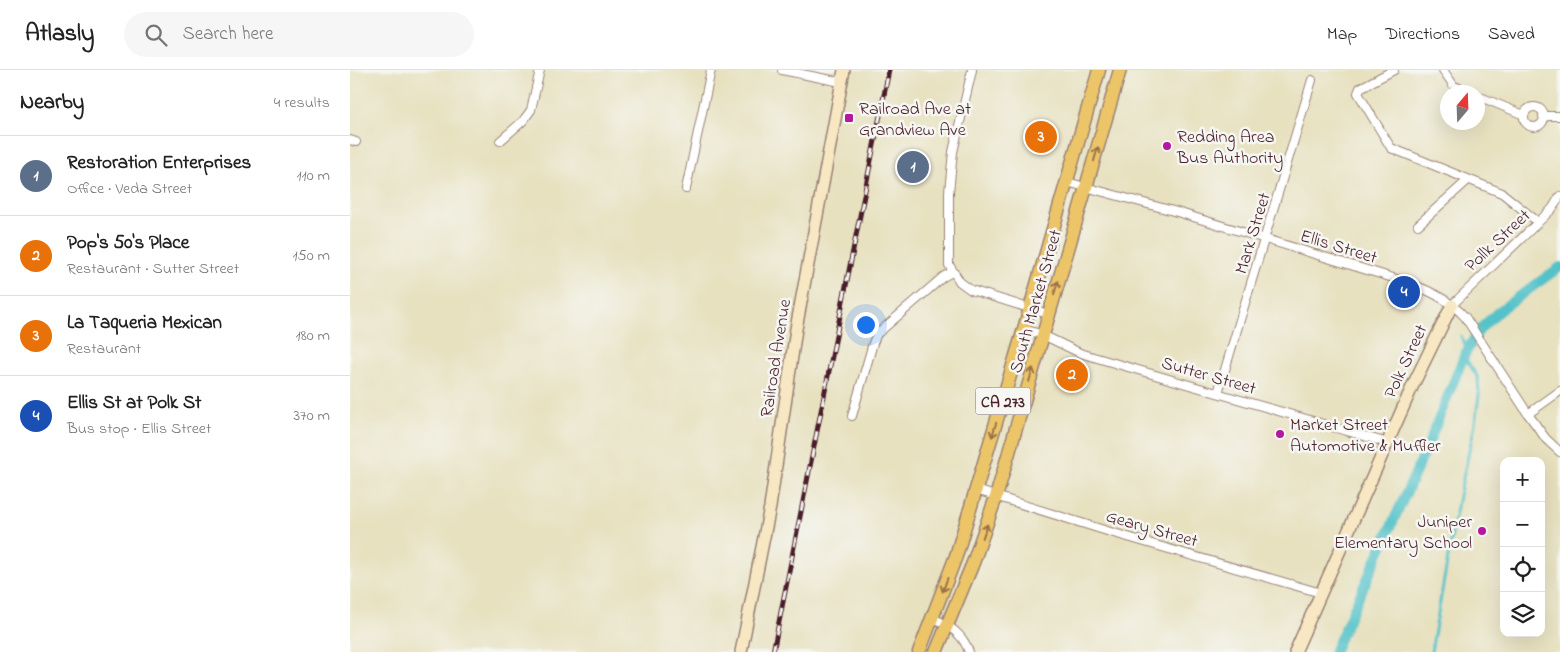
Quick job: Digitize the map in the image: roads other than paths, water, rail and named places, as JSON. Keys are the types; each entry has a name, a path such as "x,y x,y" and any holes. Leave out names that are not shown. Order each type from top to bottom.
{"main road":[{"name":"Railroad Avenue","path":"742,652 770,507 796,329 844,70"},
{"name":"South Market Street","path":"919,652 956,556 1099,70"},
{"name":"South Market Street","path":"936,652 973,563 996,497 1120,70"},
{"name":"Polk Street","path":"1295,652 1452,305"}],"street":[{"path":"500,141 524,121 531,110 540,70"},
{"path":"686,189 711,70"},
{"path":"782,70 841,82"},
{"path":"972,70 953,152 950,192 949,265 960,282 971,290 1048,314"},
{"path":"1394,70 1360,88 1358,93 1391,148 1502,193 1538,222"},
{"path":"1443,70 1453,85"},
{"name":"Mark Street","path":"1218,393 1312,80"},
{"path":"1485,99 1524,114"},
{"path":"1524,114 1528,109 1534,107 1541,110 1544,116"},
{"path":"1524,114 1526,123 1534,127 1540,125 1544,116"},
{"path":"1544,116 1560,116"},
{"path":"1418,225 1468,180"},
{"name":"Ellis Street","path":"1067,182 1177,212 1420,287 1459,310 1471,324 1528,414 1546,439 1560,452"},
{"name":"Pollk Street","path":"1452,305 1552,209 1560,196"},
{"path":"852,416 877,334 943,277 952,272"},
{"name":"Sutter Street","path":"1024,329 1043,335 1080,353 1388,443"},
{"path":"1528,414 1560,391"},
{"name":"Geary Street","path":"976,490 1098,528 1321,593"},
{"path":"933,618 948,625 963,638 969,652"}],"waterway":[{"path":"1334,652 1428,445 1464,356 1476,335 1499,311 1560,267"},
{"path":"1461,336 1468,350"},
{"path":"1431,652 1479,396 1478,378 1464,356"}],"railway":[{"path":"773,652 889,70"}],"place":[{"name":"Railroad Ave at Grandview Ave","path":"849,118"},
{"name":"La Taqueria Mexican","path":"1041,137"},
{"name":"Redding Area Bus Authority","path":"1167,146"},
{"name":"Restoration Enterprises","path":"913,167"},
{"name":"Ellis St at Polk St","path":"1404,292"},
{"name":"Pop's 50's Place","path":"1072,375"},
{"name":"Market Street Automotive & Muffler","path":"1280,434"},
{"name":"Juniper Elementary School","path":"1482,531"}]}
